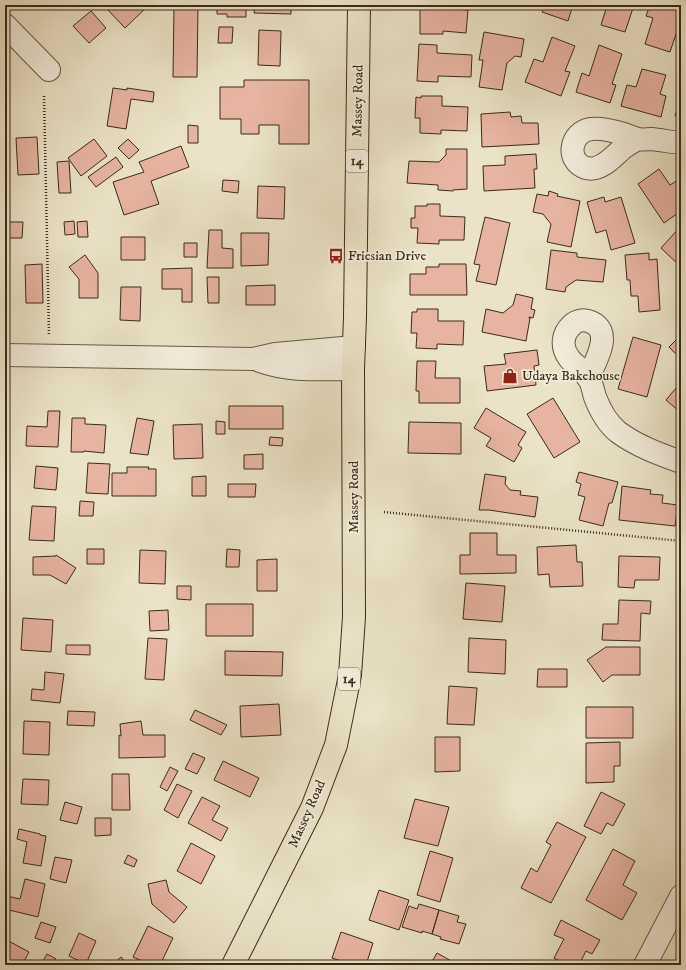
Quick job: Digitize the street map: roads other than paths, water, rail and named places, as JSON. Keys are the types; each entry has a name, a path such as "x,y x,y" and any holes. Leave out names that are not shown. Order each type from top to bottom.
{"main road":[{"name":"Massey Road","path":"233,965 312,808 336,745 350,675 354,617 353,369 359,5"}],"street":[{"path":"5,25 49,70"},
{"path":"638,139 681,143"},
{"path":"5,355 254,359 275,354 354,347"},
{"path":"254,359 270,365 292,368 353,369"},
{"path":"588,378 605,417 618,431 642,447 681,462"},
{"path":"645,965 681,896"}],"place":[{"name":"Friesian Drive","path":"336,256"},
{"name":"Udaya Bakehouse","path":"510,376"}]}
